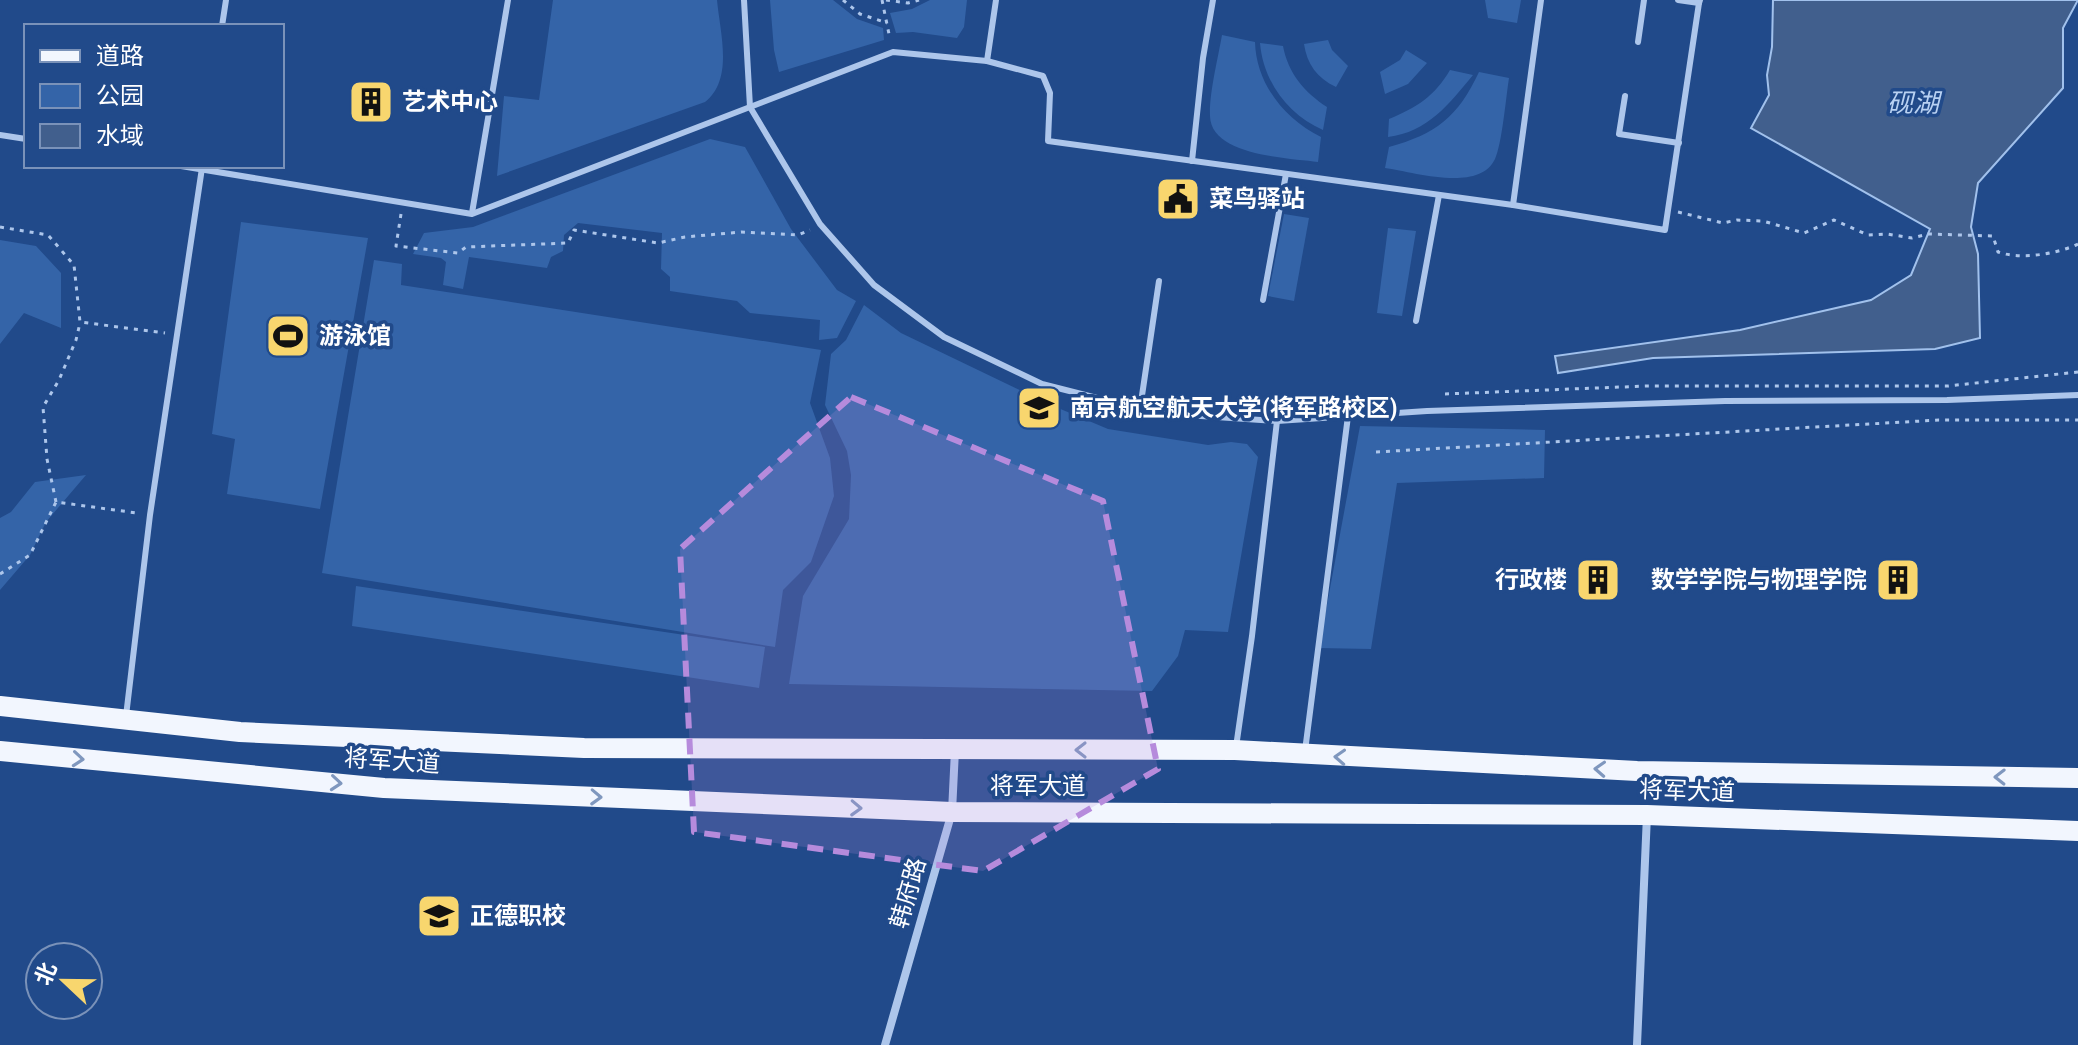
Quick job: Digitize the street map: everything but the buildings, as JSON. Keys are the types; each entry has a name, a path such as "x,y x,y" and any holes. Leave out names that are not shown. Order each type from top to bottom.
{"main road":[{"name":"将军大道","path":"0,706 240,732 584,748 1235,750 1637,771 2078,778"},
{"name":"将军大道","path":"0,751 384,788 952,812 1647,815 2078,831"}],"street":[{"name":"韩府路","path":"885,1045 952,812 955,749"},
{"path":"1637,1045 1647,815"}],"lane":[{"path":"222,24 226,0"},
{"path":"472,214 508,0"},
{"path":"744,0 750,107 820,224 874,285 944,337 1042,384 1140,409 1204,418 1277,421 1427,411 1710,401 1947,400 2078,395"},
{"path":"987,61 996,0"},
{"path":"1192,161 1203,58 1213,0"},
{"path":"1513,205 1541,0"},
{"path":"1638,42 1644,0"},
{"path":"126,720 150,515 202,168 472,214 893,52 987,61 1043,76 1050,93 1048,141 1513,205 1665,230 1700,2 1678,0"},
{"path":"1625,96 1619,134 1679,143"},
{"path":"0,135 24,139"},
{"path":"1263,300 1286,174"},
{"path":"1416,321 1439,195"},
{"path":"1140,409 1159,281"},
{"path":"1304,755 1348,416"},
{"path":"1235,750 1252,636 1277,421"}],"path":[{"path":"843,0 860,14 887,23"},
{"path":"893,52 884,0 908,3 919,0"},
{"path":"403,202 396,246 458,253 466,247 568,243 574,230 658,243 685,237 741,232 798,235 820,224"},
{"path":"1669,210 1723,223 1763,221 1804,233 1834,220 1868,235 1912,238 1928,234 1993,236 1998,252 2010,256 2068,249 2078,244"},
{"path":"0,227 48,235 74,265 80,322 71,353 43,407 47,459 56,502 30,555 0,574"},
{"path":"80,322 177,335"},
{"path":"1445,394 1647,386 1948,386 2078,372"},
{"path":"1376,452 1939,420 2078,420"},
{"path":"56,502 150,515"}],"highlighted area":[{"path":"851,397 1103,501 1158,769 983,871 694,832 680,549"}],"green space":[{"path":"553,0 717,0 723,55 720,81 705,102 497,176 504,96 539,100"},
{"path":"770,0 833,0 857,19 883,28 884,40 779,72"},
{"path":"930,0 967,0 964,27 957,38 896,33 890,13 912,9"},
{"path":"1485,0 1521,0 1517,23 1488,18"},
{"path":"1222,35 1255,42 1261,72 1274,98 1295,120 1321,137 1318,162 1271,156 1237,147 1223,140 1214,129 1210,116 1211,97"},
{"path":"1328,40 1332,50 1348,66 1336,87 1314,70 1304,44"},
{"path":"1260,43 1283,46 1298,81 1327,107 1323,130 1310,124 1280,95 1266,71"},
{"path":"1406,50 1427,63 1408,84 1385,94 1380,72 1400,60"},
{"path":"1450,70 1473,75 1426,123 1388,137 1389,119 1424,100"},
{"path":"1479,72 1509,78 1502,132 1495,159 1487,169 1461,178 1445,178 1385,168 1389,147 1420,136 1444,122 1463,101"},
{"path":"710,139 745,147 791,229 837,290 856,301 837,338 819,340 820,320 750,313 737,301 670,291 670,277 661,269 662,233 578,223 564,235 563,251 551,257 547,268 469,257 463,289 443,285 446,262 441,258 413,254 424,233 473,227"},
{"path":"1284,214 1309,218 1294,301 1268,296"},
{"name":"游泳馆","path":"241,222 368,238 320,509 227,494 235,439 212,434"},
{"path":"1388,228 1416,231 1402,316 1377,313"},
{"path":"0,240 36,246 61,273 61,328 24,313 0,344"},
{"path":"374,260 402,264 401,285 821,350 810,403 830,458 834,496 811,562 783,590 775,647 322,573"},
{"path":"864,305 901,333 1108,429 1208,445 1231,442 1247,444 1258,457 1228,632 1185,630 1178,656 1152,691 789,684 803,596 849,519 851,475 847,451 825,405 831,354 846,340"},
{"path":"1360,426 1545,430 1544,478 1397,483 1371,649 1319,648"},
{"path":"86,475 46,522 30,555 0,590 0,518 11,512 35,482"},
{"path":"356,586 765,647 759,688 352,626"}],"water":[{"name":"砚湖","path":"1773,0 2078,0 2063,28 2063,88 1978,183 1971,227 1978,254 1980,338 1935,349 1653,358 1558,373 1555,356 1740,330 1871,300 1911,275 1930,229 1751,128 1769,95 1767,75 1772,47"}],"place":[{"name":"艺术中心","path":"371,102"},
{"name":"菜鸟驿站","path":"1178,199"},
{"name":"游泳馆","path":"288,336"},
{"name":"南京航空航天大学(将军路校区)","path":"1039,408"},
{"name":"行政楼","path":"1598,580"},
{"name":"数学学院与物理学院","path":"1898,580"},
{"name":"正德职校","path":"439,916"}]}
